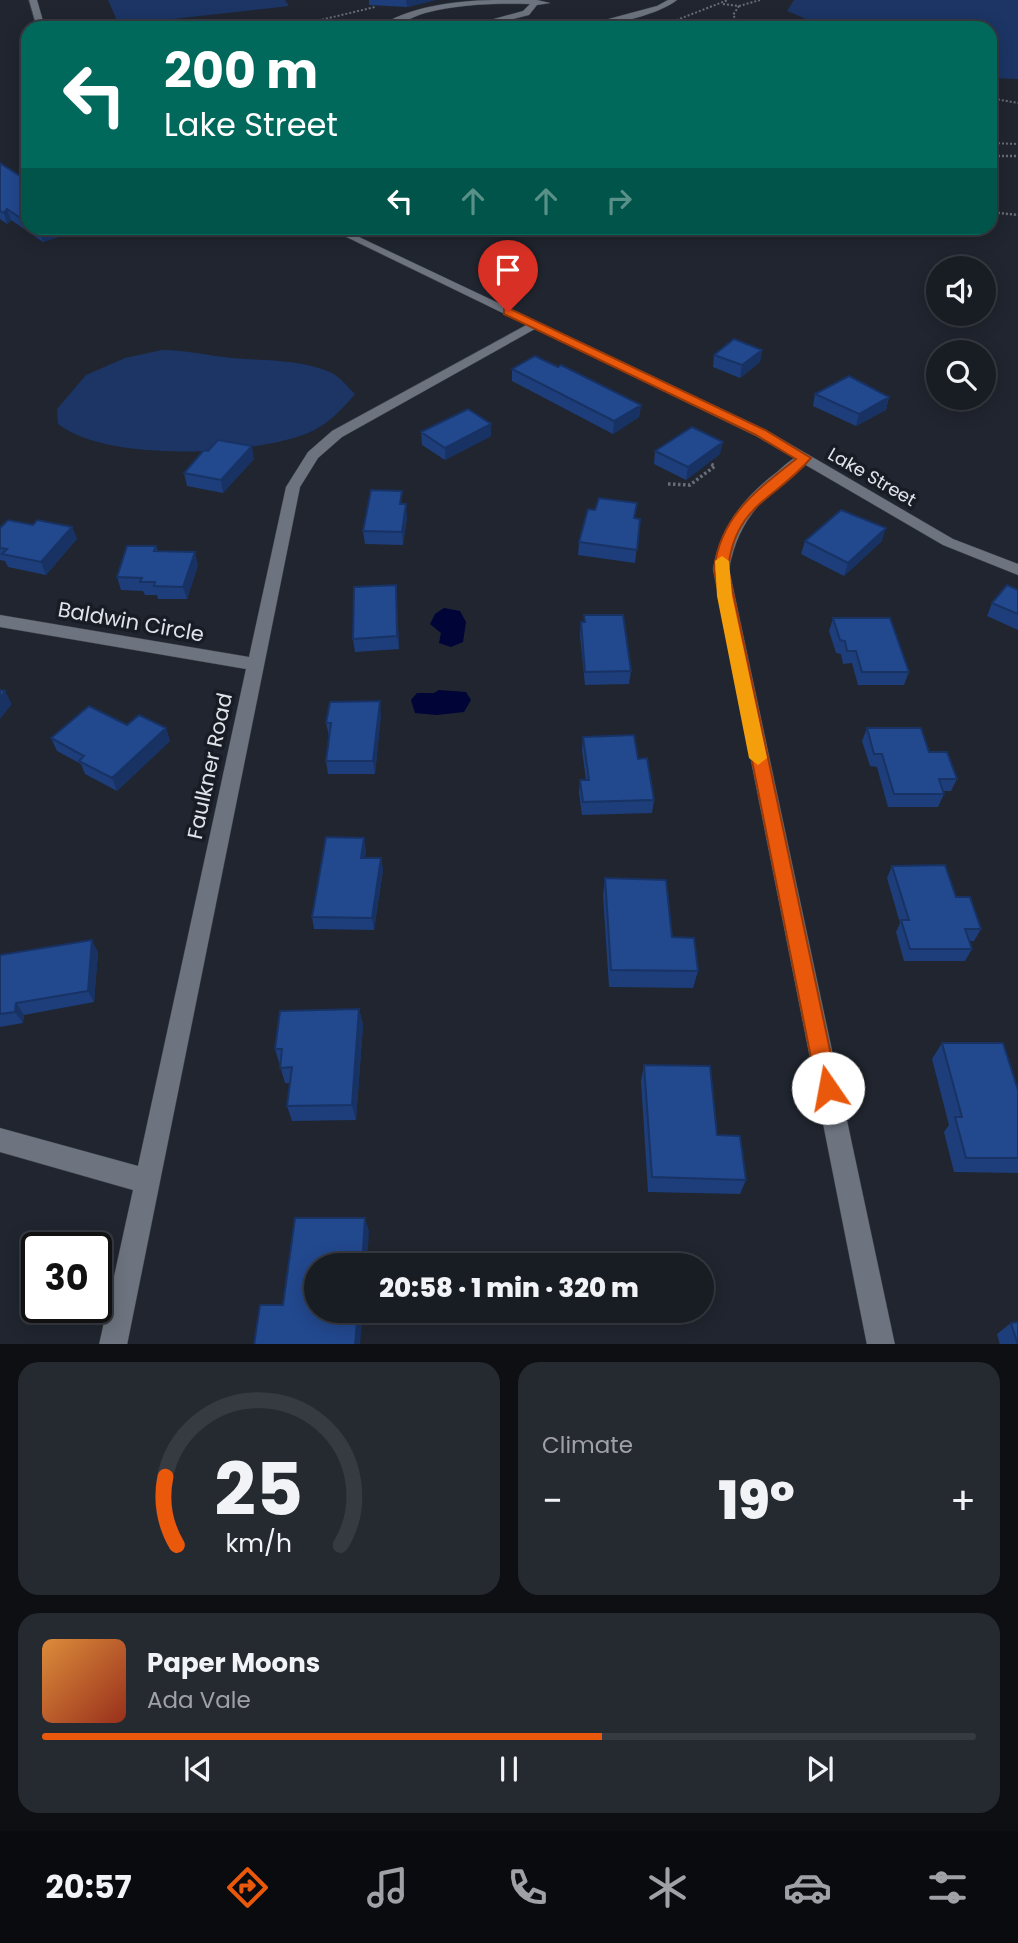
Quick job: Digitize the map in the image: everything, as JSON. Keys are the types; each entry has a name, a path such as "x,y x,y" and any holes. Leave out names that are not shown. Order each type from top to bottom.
{"street":[{"path":"33,0 39,21"},
{"path":"607,21 660,8 673,0"},
{"path":"497,21 526,13 536,2"},
{"path":"395,21 444,3 546,3"},
{"name":"Lake Street","path":"348,235 761,433 948,542 1018,570"},
{"name":"Faulkner Road","path":"113,1344 293,487 313,455 337,433 536,325"},
{"path":"804,458 747,505 724,545 721,569 881,1344"},
{"name":"Baldwin Circle","path":"0,621 254,664"},
{"path":"0,1140 147,1181"}],"path":[{"path":"673,21 728,0"},
{"path":"723,4 739,6 760,0"},
{"path":"737,21 733,15 739,6"},
{"path":"316,21 375,7"},
{"path":"997,99 1018,103"},
{"path":"997,143 1018,144"},
{"path":"997,156 1018,156"},
{"path":"997,213 1018,215"},
{"path":"668,484 690,485 715,466 710,464"}],"shaded area":[{"path":"108,0 285,0 289,6 155,21 117,21"},
{"path":"794,0 1018,0 1018,79 997,78 997,21 806,21 787,11"},
{"path":"162,350 307,365 333,374 355,394 330,419 308,433 275,442 211,451 141,450 109,445 80,436 58,424 57,409 86,375 125,358"},
{"path":"444,608 460,611 466,622 463,642 451,647 439,643 441,633 430,624 435,614"},
{"path":"439,690 466,692 471,700 464,712 437,715 415,713 411,700 417,693 434,693"}],"building":[{"path":"0,163 21,176 21,218 7,209 4,213 0,211"},
{"path":"734,339 762,350 742,365 714,355"},
{"path":"535,356 558,367 561,365 641,405 614,421 512,369"},
{"path":"849,376 889,397 859,414 815,394"},
{"path":"468,409 491,424 445,448 421,432"},
{"path":"692,427 723,442 688,467 655,451"},
{"path":"218,440 252,446 221,480 184,473 204,450 208,451"},
{"path":"371,490 402,491 400,504 406,504 402,532 363,531"},
{"path":"599,498 637,503 634,518 640,519 637,550 579,542 588,509 595,510"},
{"path":"841,510 886,528 848,563 805,541"},
{"path":"8,520 33,525 37,520 72,527 41,562 2,554 7,549 0,548 0,528"},
{"path":"127,546 156,546 154,551 195,552 183,587 154,586 155,582 140,582 142,578 117,577"},
{"path":"396,585 397,636 353,639 354,587"},
{"path":"1007,585 1018,590 1018,614 992,603"},
{"path":"584,615 623,615 631,671 585,672 581,622 585,622"},
{"path":"833,618 890,618 909,672 862,672 856,651 847,651 845,641 840,640"},
{"path":"380,701 373,761 326,761 331,723 326,723 330,702"},
{"path":"89,706 127,725 139,715 166,728 112,778 79,761 84,756 51,738"},
{"path":"867,728 921,728 929,752 947,752 957,779 939,779 944,794 894,794 882,754 874,754"},
{"path":"634,735 638,759 647,758 654,800 583,802 580,780 589,780 583,737"},
{"path":"326,837 364,838 361,858 381,858 372,918 312,917"},
{"path":"945,865 956,897 970,897 981,929 965,929 972,949 910,949 901,920 909,920 892,866"},
{"path":"605,878 666,880 672,937 694,938 698,971 611,970"},
{"path":"92,940 88,991 16,1003 15,1012 0,1014 0,955"},
{"path":"359,1009 352,1105 287,1106 292,1067 280,1068 282,1049 275,1049 280,1011"},
{"path":"942,1043 1003,1043 1018,1090 1018,1158 966,1158 955,1117 962,1117"},
{"path":"644,1065 710,1066 717,1135 740,1136 746,1180 652,1177"},
{"path":"295,1218 365,1218 363,1253 304,1253 304,1323 357,1323 355,1344 254,1344 260,1305 283,1305"},
{"path":"1018,1322 1018,1344 1018,1344 1011,1323"}],"slow traffic":[{"path":"722,561 724,596 758,758"}],"route":[{"path":"508,312 761,433 804,458 747,505 734,523 724,545 721,569 724,596 828,1088"}]}
